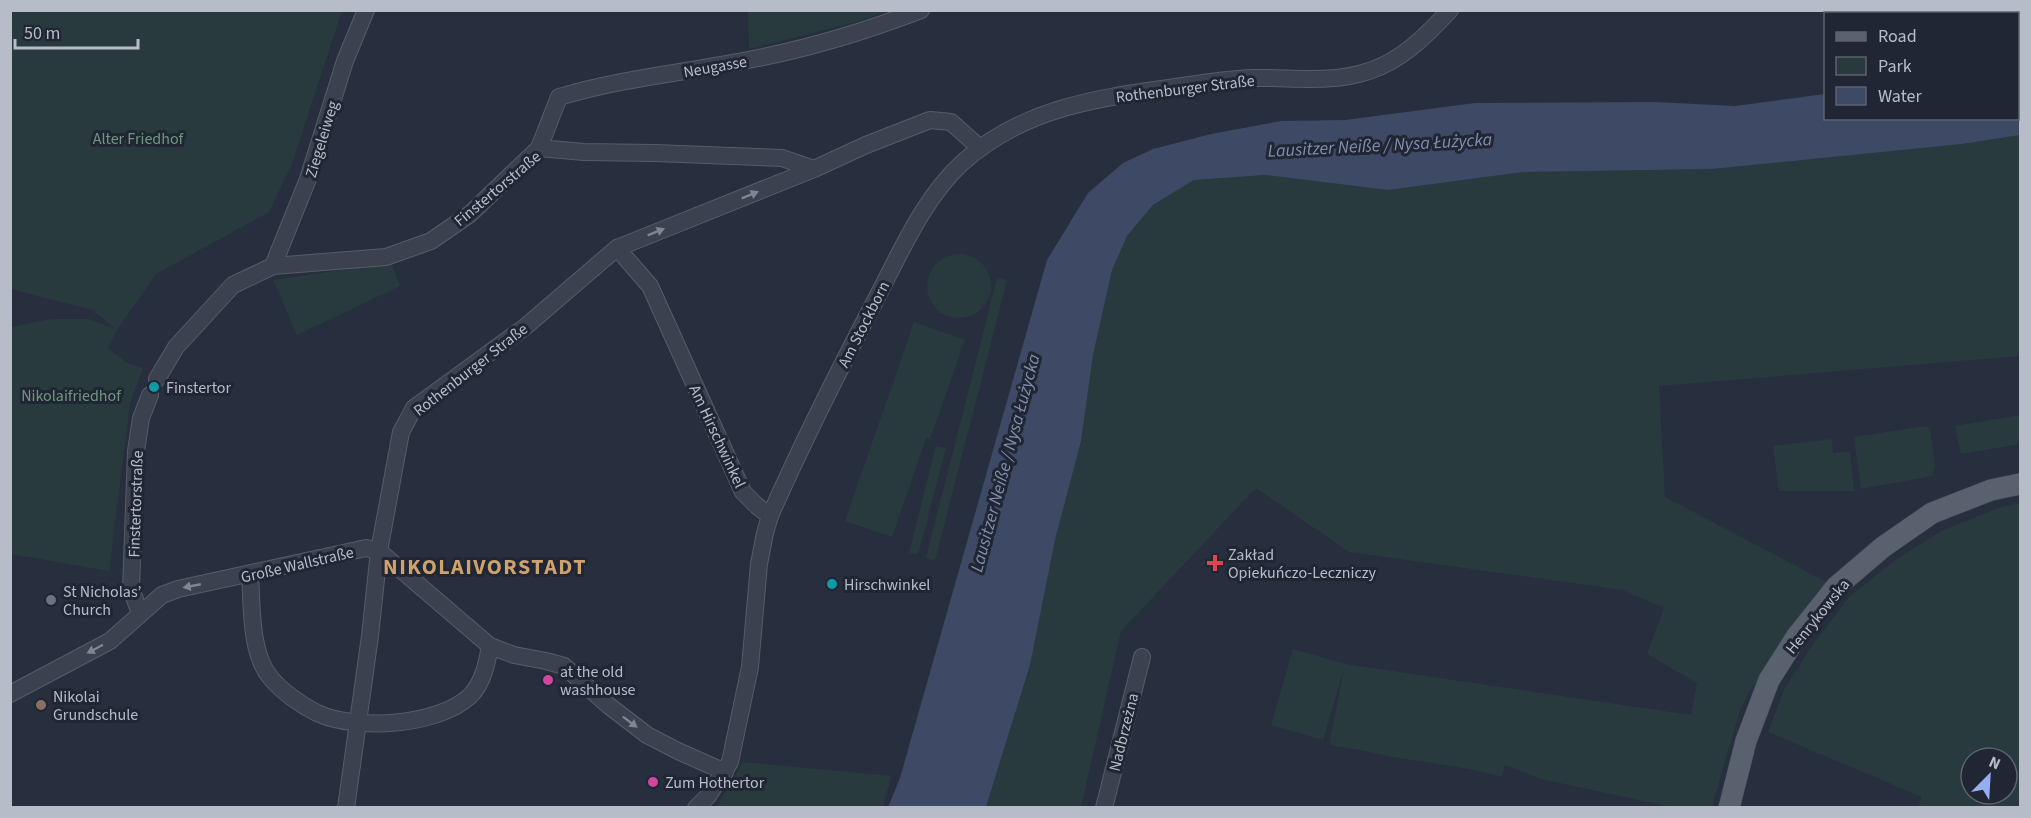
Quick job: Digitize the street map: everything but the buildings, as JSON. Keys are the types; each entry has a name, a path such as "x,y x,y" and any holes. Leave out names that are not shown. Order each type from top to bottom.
{"main road":[{"name":"Henrykowska","path":"1729,807 1746,741 1769,680 1797,636 1836,587 1883,547 1932,513 1991,490 2020,484"}],"street":[{"name":"Ziegeleiweg","path":"273,266 308,179 345,61 366,10"},
{"name":"Neugasse","path":"539,148 559,97 587,88 753,59 801,48 883,25 921,10"},
{"name":"Rothenburger Straße","path":"980,148 1024,122 1061,107 1115,96 1219,81 1252,78 1322,80 1369,71 1390,63 1412,46 1450,10"},
{"path":"814,169 866,145 930,120 951,122 980,148"},
{"name":"Finstertorstraße","path":"140,613 131,589 136,451 141,418 165,363 181,340 233,285 273,266 386,257 431,241 470,213 539,148 584,152 782,158 814,169"},
{"name":"Am Stockborn","path":"770,516 828,391 913,228 946,180 980,148"},
{"name":"Rothenburger Straße","path":"346,807 359,723 379,551 401,432 414,408 525,327 617,248 814,169"},
{"name":"Am Hirschwinkel","path":"617,248 650,286 743,492 770,516"},
{"path":"696,807 708,796 730,762 747,686 759,564 770,516"},
{"name":"Große Wallstraße","path":"10,694 110,641 162,596 178,589 250,575 342,552 366,548 379,551"},
{"path":"379,551 490,646 514,655 564,666 608,705 647,735 725,772"},
{"path":"250,575 256,642 261,660 270,677 302,704 317,713 359,723 400,722 454,708 471,695 478,686 487,665 490,646"},
{"name":"Nadbrzeżna","path":"1104,807 1142,657"}],"green space":[{"path":"748,10 888,11 859,21 749,49"},
{"name":"Alter Friedhof","path":"10,11 342,11 291,166 269,212 156,274 117,330 108,348 127,363 143,368 130,403 109,571 11,554 11,327 51,319 89,319 115,329 93,310 11,289"},
{"path":"2020,135 2020,356 1659,386 1665,497 1836,587 1751,689 1740,710 1712,807 1671,807 1541,779 1505,765 1502,777 1459,767 1333,746 1330,740 1344,669 1323,740 1271,725 1293,649 1345,664 1691,715 1697,683 1647,654 1664,608 1623,590 1349,552 1256,488 1121,631 1081,807 986,808 1030,665 1055,540 1081,441 1093,355 1112,270 1127,236 1153,205 1194,180 1265,175 1388,190 1523,172 1712,169 1962,144"},
{"path":"959,254 971,256 982,263 989,274 991,286 989,298 982,309 971,316 959,318 947,316 936,309 929,298 927,286 929,274 936,263 947,256"},
{"path":"391,263 400,286 297,335 273,280"},
{"path":"997,278 1007,280 935,561 926,558"},
{"path":"914,322 965,340 930,439 926,438 892,537 845,521"},
{"path":"2020,415 2020,444 1961,454 1955,426"},
{"path":"1925,426 1930,428 1935,467 1932,476 1861,489 1854,437"},
{"path":"1832,439 1833,453 1850,451 1854,491 1779,491 1773,446"},
{"path":"936,446 946,448 918,555 909,553"},
{"path":"2020,503 2020,807 1918,807 1922,797 1768,732 1785,688 1813,644 1849,597 1894,561 1941,531 1998,508"},
{"path":"743,762 891,776 883,807 717,807"}],"water":[{"name":"Lausitzer Neiße / Nysa Łużycka","path":"2019,60 2020,135 1962,144 1712,169 1523,172 1388,190 1265,175 1194,180 1153,205 1127,236 1112,270 1093,355 1081,441 1055,540 1030,665 986,807 888,807 900,778 1047,260 1088,193 1123,163 1153,149 1211,134 1281,121 1345,120 1475,103 1654,102 1735,106 1824,94 1824,120 2019,120"}],"place":[{"name":"Finstertor","path":"154,387"},
{"name":"Zakład Opiekuńczo-Leczniczy","path":"1215,563"},
{"name":"Hirschwinkel","path":"832,584"},
{"name":"St Nicholas’ Church","path":"51,600"},
{"name":"at the old washhouse","path":"548,680"},
{"name":"Nikolai Grundschule","path":"41,705"},
{"name":"Zum Hothertor","path":"653,782"}],"district":[{"name":"NIKOLAIVORSTADT","path":"485,566"}],"park label":[{"name":"Nikolaifriedhof","path":"71,395"}]}
